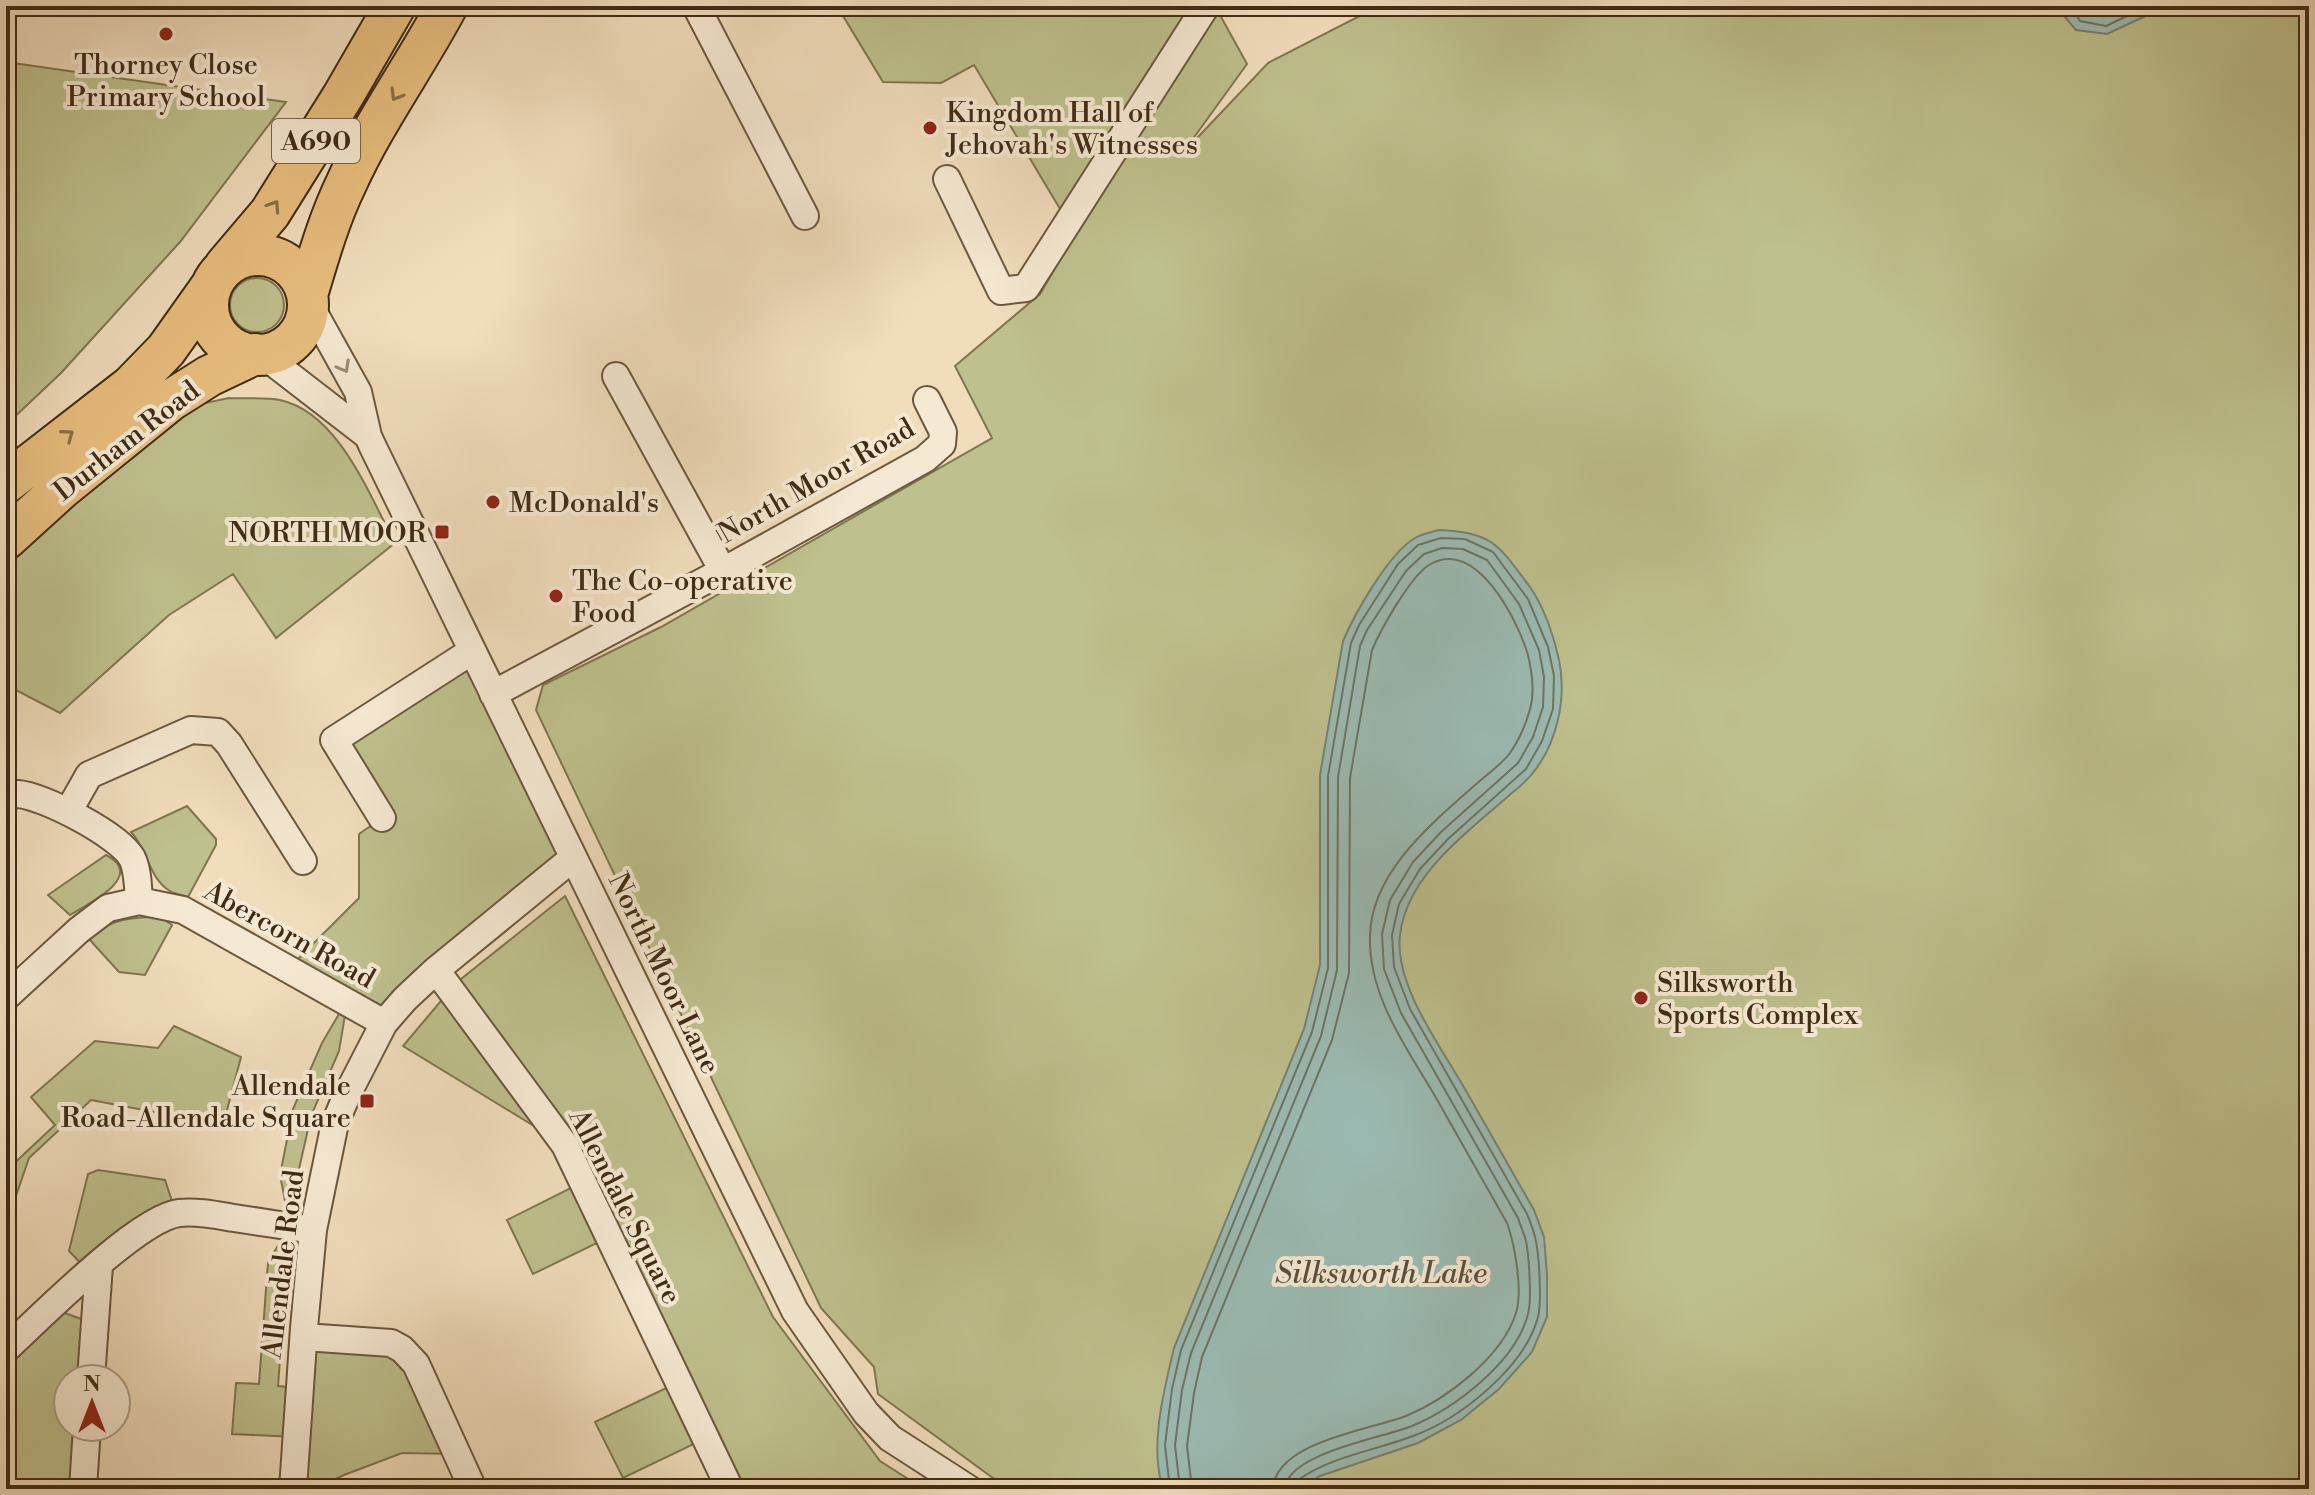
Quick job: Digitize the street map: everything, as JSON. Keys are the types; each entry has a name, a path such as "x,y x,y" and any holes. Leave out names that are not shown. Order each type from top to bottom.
{"highway":[{"name":"Durham Road","path":"6,483 131,386 166,350 218,277 270,213 395,6"},
{"name":"Durham Road","path":"6,539 61,489 171,400 209,376 258,354 284,347 296,337 304,324 307,299 325,236 345,184 447,6"},
{"path":"258,354 239,351 226,344 215,332 207,303 218,277 238,258 267,255 293,269 302,281 307,299"}],"street":[{"path":"696,6 805,216"},
{"path":"947,179 1001,291 1026,288 1206,6"},
{"name":"North Moor Lane","path":"307,299 358,392 368,436 795,1311 866,1413 890,1438 969,1489"},
{"name":"North Moor Lane","path":"258,354 368,436"},
{"name":"North Moor Road","path":"616,376 723,571"},
{"name":"North Moor Road","path":"493,694 925,459 942,444 943,432 927,400"},
{"path":"382,818 334,740 472,651"},
{"path":"68,812 89,775 191,730 218,732 229,744 303,861"},
{"path":"6,796 17,794 41,800 115,840 131,858 138,880 139,901"},
{"name":"Allendale Road","path":"293,1489 313,1230 335,1123 347,1095 384,1023 405,999 573,858"},
{"name":"Abercorn Road","path":"6,997 79,930 108,908 139,901 183,910 384,1023"},
{"name":"Allendale Square","path":"436,970 565,1145 730,1489"},
{"path":"6,1349 99,1265 158,1219 176,1213 197,1212 313,1230"},
{"path":"92,1363 99,1265"},
{"path":"304,1337 391,1343 409,1356 416,1364 473,1489"},
{"path":"83,1489 86,1443"}],"green space":[{"name":"Silksworth Sports Complex","path":"837,6 1215,6 1247,64 1182,154 1268,63 1379,6 2309,6 2309,1489 1008,1489 878,1394 874,1367 821,1308 536,710 543,685 661,627 992,438 955,366 1040,294 1075,234 974,65 941,83 883,82"},
{"path":"6,62 286,102 180,242 61,373 6,425"},
{"path":"257,278 276,286 284,305 276,324 257,332 238,324 230,305 238,286"},
{"path":"229,398 280,400 301,408 319,421 350,458 395,543 276,638 233,574 169,615 60,713 6,685 6,556 191,406"},
{"path":"472,651 573,858 384,1023 347,1003 339,1051 311,1116 290,1226 280,1175 293,1109 322,1043 346,1002 288,969 359,898 359,834 382,818 334,740"},
{"path":"187,806 216,839 216,845 188,897 163,886 131,832"},
{"path":"106,855 117,863 120,872 110,889 100,897 70,915 48,895"},
{"path":"565,896 773,1317 880,1461 924,1489 730,1489 706,1438 623,1478 595,1422 679,1382 609,1237 533,1274 507,1220 583,1182 565,1145 403,1046 456,983"},
{"path":"148,917 163,919 172,925 145,975 119,972 89,939 116,922"},
{"path":"174,1026 241,1057 223,1125 91,1100 29,1158 6,1225 6,1171 55,1125 31,1097 95,1041 158,1048"},
{"path":"98,1170 165,1180 176,1213 90,1273 69,1251 88,1174"},
{"path":"290,1226 278,1386 300,1388 304,1337 391,1343 457,1454 402,1453 315,1489 293,1489 296,1437 232,1434 236,1383 259,1384 268,1262"},
{"path":"51,1308 95,1324 92,1363 52,1363 52,1443 86,1443 83,1489 6,1489 6,1349"}],"water":[{"path":"2074,6 2167,6 2107,34 2076,30 2064,16"},
{"name":"Silksworth Lake","path":"1439,530 1484,538 1502,551 1535,595 1559,660 1561,705 1554,735 1541,762 1526,781 1456,842 1425,876 1405,914 1400,935 1404,974 1421,1015 1534,1210 1544,1237 1547,1317 1532,1352 1499,1389 1461,1420 1418,1443 1320,1476 1298,1489 1163,1489 1157,1455 1158,1437 1162,1400 1174,1348 1304,1029 1320,965 1320,775 1343,641 1364,600 1394,556 1415,538"}],"place":[{"name":"Thorney Close Primary School","path":"166,34"},
{"name":"Kingdom Hall of Jehovah's Witnesses","path":"930,128"},
{"name":"McDonald's","path":"493,502"},
{"name":"NORTH MOOR","path":"442,532"},
{"name":"The Co-operative Food","path":"556,596"},
{"name":"Silksworth Sports Complex","path":"1641,998"},
{"name":"Allendale Road-Allendale Square","path":"367,1101"}]}
